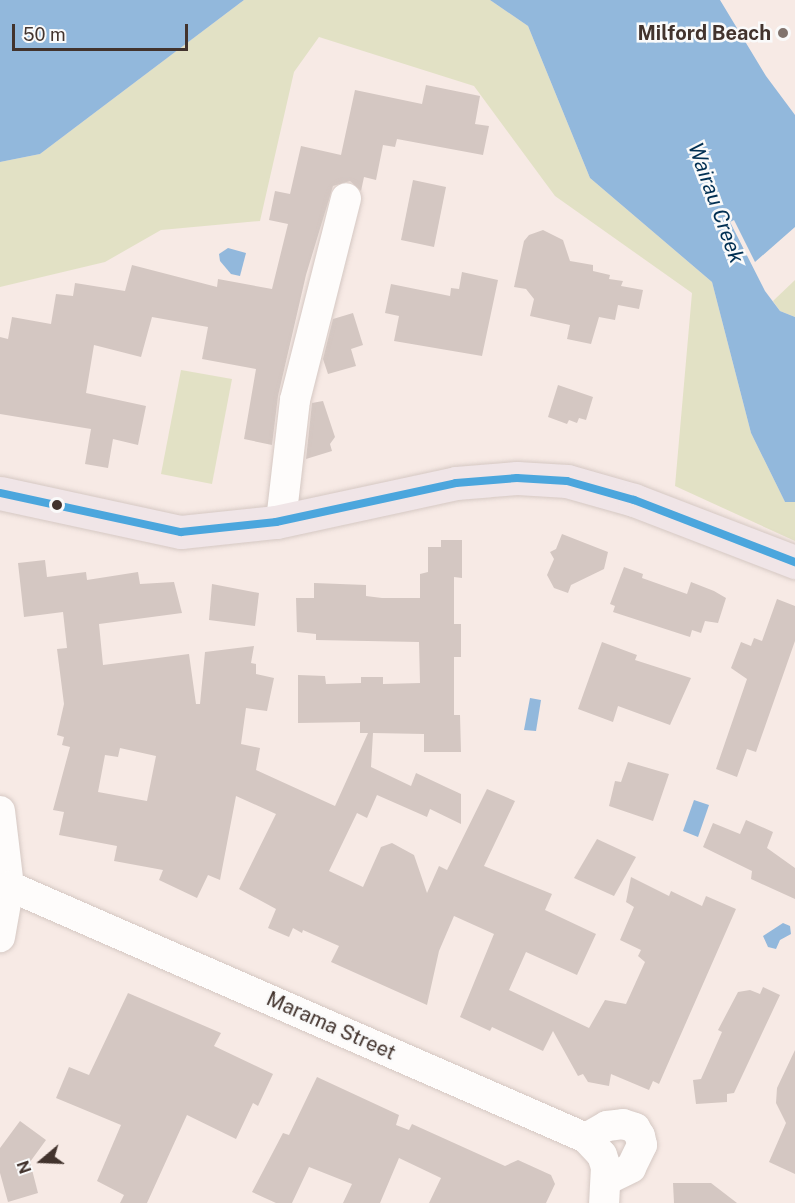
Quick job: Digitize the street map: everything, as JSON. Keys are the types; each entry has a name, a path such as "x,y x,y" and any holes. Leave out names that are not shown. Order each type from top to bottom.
{"main road":[{"path":"0,493 180,532 281,520 456,483 517,478 567,481 634,500 795,562"}],"street":[{"path":"281,520 295,400 346,198"},
{"path":"0,811 9,885 0,938"},
{"name":"Marama Street","path":"9,885 586,1138 602,1155 606,1191"},
{"path":"586,1138 608,1126 623,1124 635,1128 640,1136 642,1145 631,1168 606,1191"}],"green space":[{"path":"244,0 490,0 528,26 590,178 712,282 751,433 785,502 795,502 795,541 675,486 692,293 555,196 474,86 319,37 294,72 260,221 161,230 105,262 0,287 0,162 40,154"},
{"path":"795,280 795,317 780,311 773,301"},
{"path":"181,370 232,379 212,484 161,474"}],"water":[{"path":"0,0 244,0 40,154 0,162"},
{"name":"Wairau Creek","path":"490,0 720,0 766,76 795,115 795,227 755,262 734,220 730,222 765,291 780,311 795,317 795,502 785,502 751,433 712,282 590,178 528,26"},
{"path":"228,248 246,253 240,276 231,274 220,261 219,254"},
{"path":"530,698 541,700 536,731 524,730"},
{"path":"694,800 709,805 698,837 683,831"},
{"path":"783,923 790,926 791,934 780,940 776,949 768,947 763,936"}],"building":[{"path":"426,85 480,96 475,124 489,126 483,155 397,139 395,147 383,145 376,180 364,177 361,191 350,181 333,186 306,275 278,396 272,445 244,439 256,369 202,359 208,327 152,317 141,357 94,345 86,393 146,406 138,445 113,439 108,468 85,464 91,429 0,414 0,337 8,339 12,317 51,324 56,294 73,296 75,283 125,291 132,265 217,287 218,279 272,289 288,224 269,220 275,191 290,194 301,146 341,155 355,90 422,104"},
{"path":"413,180 446,187 434,247 401,240"},
{"path":"543,230 563,240 570,261 593,265 593,271 610,275 609,279 623,281 621,286 643,290 639,309 618,305 615,320 599,317 591,344 567,339 570,325 530,316 534,299 526,289 514,287 524,241 529,235"},
{"path":"462,272 498,280 482,356 394,341 399,316 385,313 391,284 450,296 451,288 459,289"},
{"path":"353,313 363,345 351,349 356,366 328,374 323,359 333,319"},
{"path":"558,385 593,397 586,420 579,418 577,423 569,420 567,424 548,417"},
{"path":"323,401 335,437 330,444 332,451 306,459 312,403"},
{"path":"562,534 608,552 604,569 571,585 568,593 554,588 547,575 554,559 550,552 556,549"},
{"path":"441,540 462,540 462,578 454,577 454,624 461,624 461,657 454,657 454,715 460,715 461,752 424,752 424,734 373,733 371,767 411,786 416,773 461,794 461,824 430,809 427,817 377,795 367,818 357,813 329,871 363,887 381,847 392,843 414,855 427,893 439,866 447,870 487,789 515,801 484,866 552,894 545,910 596,934 577,975 526,952 509,990 589,1028 605,1000 626,1004 645,962 638,956 641,950 620,940 634,907 626,902 631,877 669,896 671,891 702,906 706,896 736,909 659,1084 653,1081 649,1090 611,1074 609,1086 588,1082 583,1074 578,1076 553,1031 543,1051 492,1027 490,1031 460,1017 494,934 454,916 439,951 427,1005 331,962 339,946 303,930 302,933 293,928 289,937 268,928 276,909 239,889 276,814 236,796 220,880 208,875 197,898 159,880 163,870 114,861 117,846 59,835 64,812 53,810 70,747 62,745 64,737 57,735 64,704 57,649 67,648 63,612 24,617 18,563 45,560 47,577 86,572 87,580 138,572 140,584 174,582 182,613 99,624 103,665 189,654 196,704 200,704 205,652 254,646 251,663 256,664 256,674 274,678 267,711 246,708 241,744 260,748 256,770 335,806 368,733 360,733 360,722 298,723 298,675 325,676 326,684 361,683 361,677 383,677 383,684 420,683 419,642 316,640 316,634 297,632 296,598 314,598 314,583 366,585 366,596 420,598 420,574 428,572 428,547 441,547","holes":["120,748 156,756 147,801 98,792 105,755 118,757"]},
{"path":"624,567 643,574 642,578 687,594 691,582 726,598 718,623 705,621 701,633 692,630 690,637 613,612 615,606 610,604"},
{"path":"212,584 259,593 255,626 209,620"},
{"path":"777,599 795,606 795,641 756,752 747,749 737,777 716,769 747,679 731,668 741,642 751,646 754,638 762,641"},
{"path":"602,642 637,655 635,660 691,678 670,725 618,706 613,722 578,709"},
{"path":"628,762 669,774 653,821 609,806 615,781 621,782"},
{"path":"746,820 773,832 767,848 795,868 795,899 751,879 752,871 703,847 713,823 740,834"},
{"path":"597,839 636,857 614,896 574,878"},
{"path":"763,987 780,995 734,1093 727,1094 727,1102 696,1104 693,1080 701,1079 722,1032 718,1030 738,992 750,990 760,994"},
{"path":"128,993 221,1033 214,1046 273,1074 258,1106 253,1103 236,1139 187,1115 147,1203 120,1203 124,1195 97,1181 121,1125 56,1098 69,1067 89,1075"},
{"path":"795,1050 795,1174 769,1162 786,1123 776,1103 777,1088"},
{"path":"317,1077 399,1115 396,1125 409,1130 412,1124 505,1166 518,1160 551,1175 555,1184 546,1203 429,1203 441,1178 399,1158 380,1203 343,1203 352,1184 309,1167 292,1203 276,1203 252,1192 283,1133 289,1135"},
{"path":"20,1121 46,1140 30,1162 38,1193 8,1202 0,1173 0,1148"},
{"path":"673,1183 711,1183 737,1203 674,1203"}],"transit line":[{"path":"0,493 181,532 276,522 456,483 517,478 567,481 634,500 795,562"}],"place":[{"name":"Milford Beach","path":"783,33"}]}
